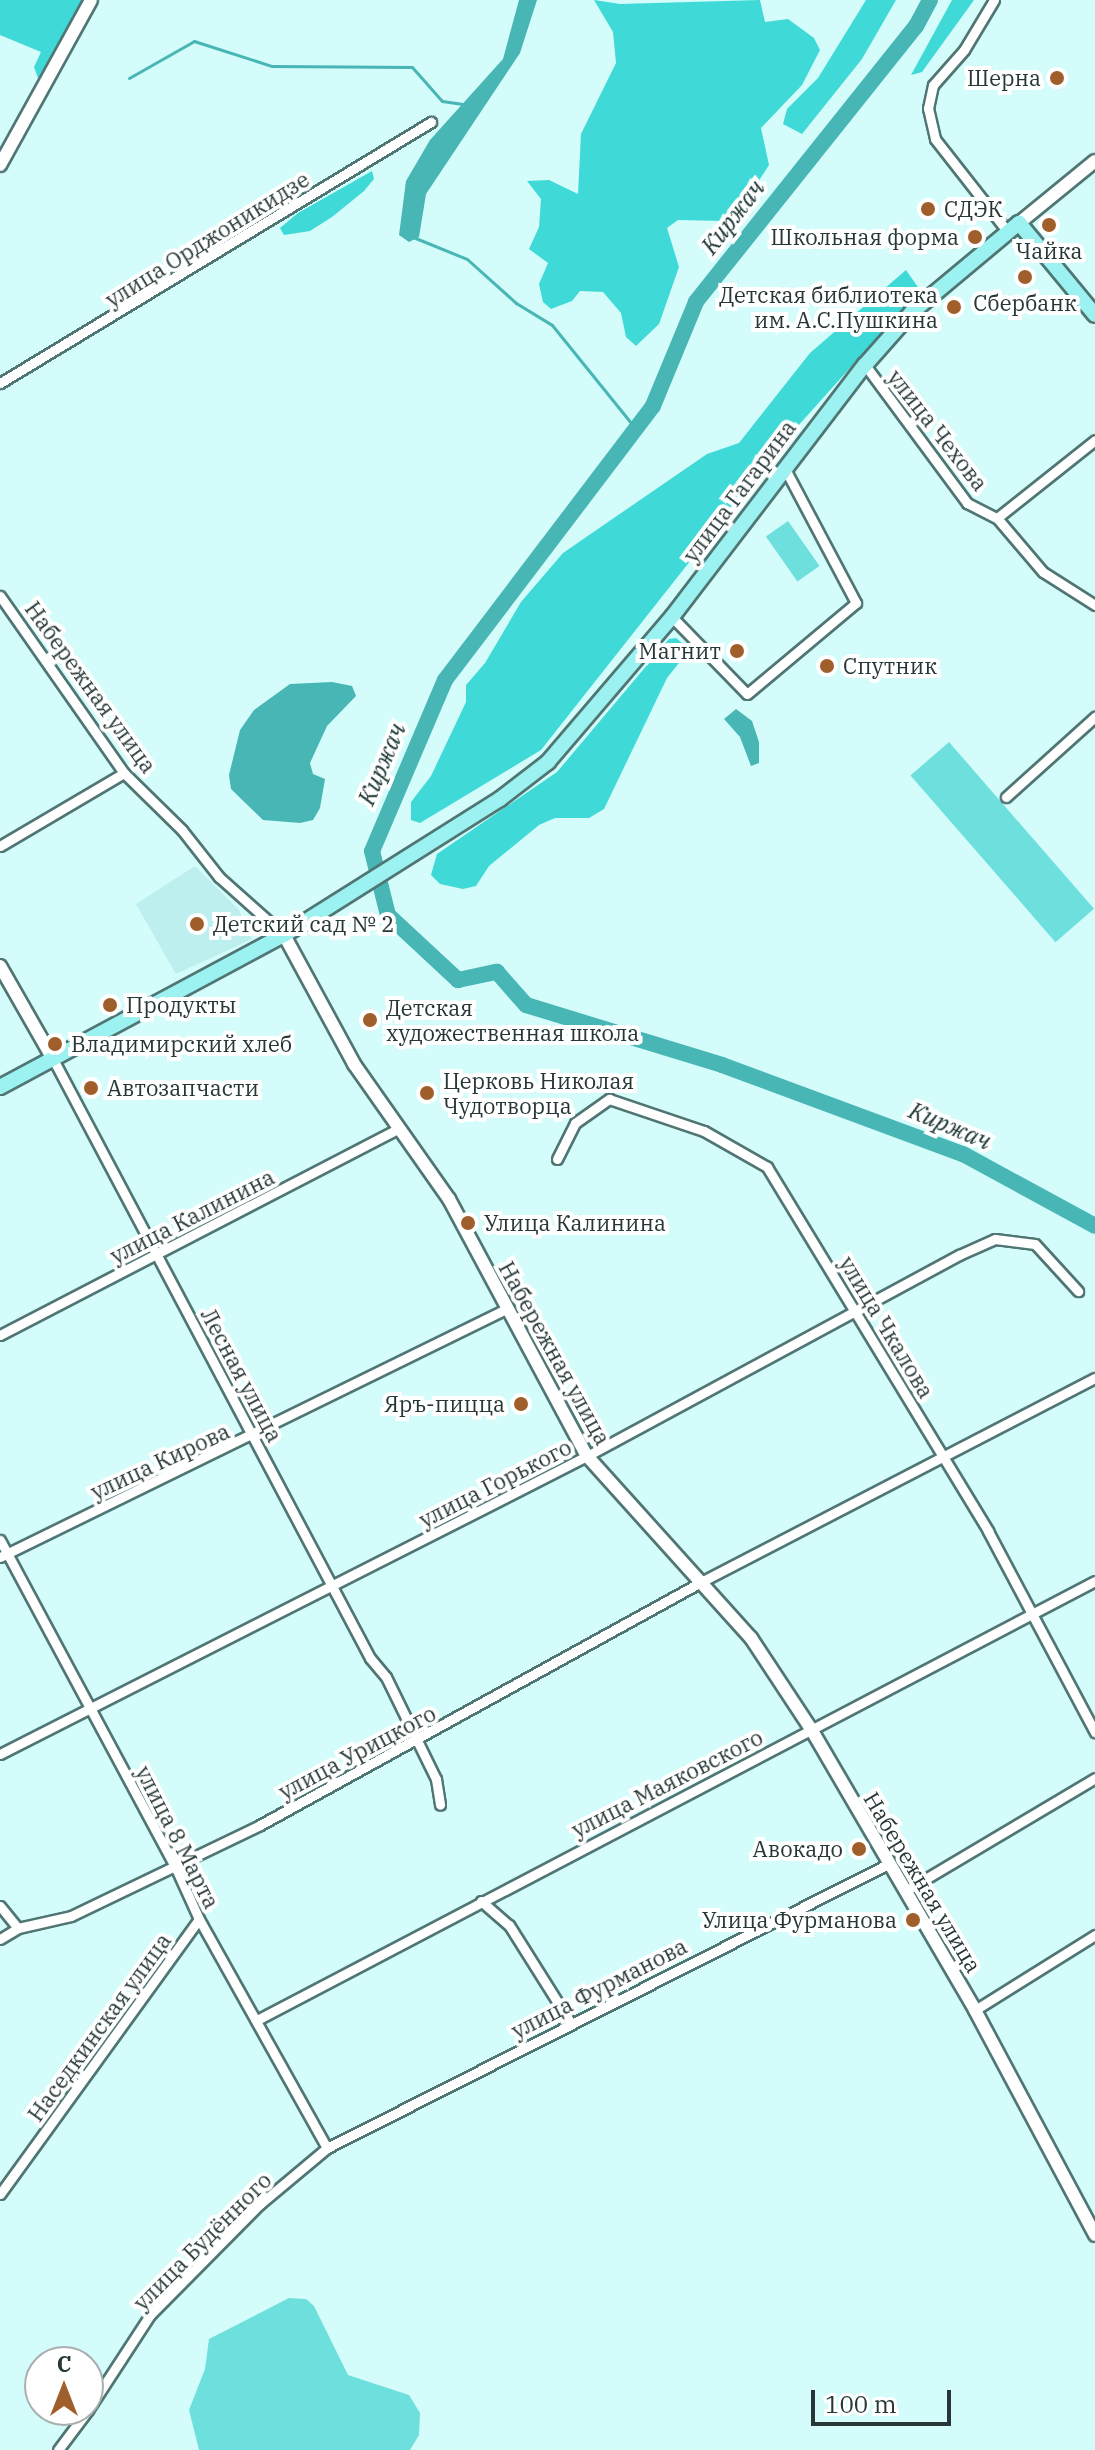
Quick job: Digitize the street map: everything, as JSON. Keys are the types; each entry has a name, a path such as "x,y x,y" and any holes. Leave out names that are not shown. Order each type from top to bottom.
{"main road":[{"path":"1013,227 1095,315"},
{"name":"улица Гагарина","path":"0,1087 284,935 548,762 672,617 865,365 911,313 1013,227"}],"street":[{"path":"0,165 91,0"},
{"path":"994,0 964,50 933,85 928,108 935,139 1013,227"},
{"name":"улица Орджоникидзе","path":"0,383 431,122"},
{"name":"улица Гагарина","path":"1013,227 1095,161"},
{"name":"улица Чехова","path":"865,365 967,503 997,518 1043,572 1095,605"},
{"path":"997,518 1095,440"},
{"path":"672,617 747,694 856,603 784,467"},
{"name":"Набережная улица","path":"0,596 124,773 182,830 219,877 284,935 354,1064 449,1199 587,1456 703,1581 751,1638 811,1729 975,2010 1095,2235"},
{"path":"1006,797 1095,717"},
{"path":"0,846 124,773"},
{"name":"Лесная улица","path":"0,966 53,1059 332,1586 418,1740 440,1805"},
{"name":"улица Чкалова","path":"557,1159 575,1123 609,1099 704,1131 767,1167 853,1310 904,1387 941,1461 1033,1613 1095,1732"},
{"name":"улица Калинина","path":"0,1335 400,1128"},
{"name":"улица Горького","path":"0,1754 587,1456 853,1310 995,1239 1035,1244 1078,1291"},
{"name":"улица Кирова","path":"3,1555 253,1437 506,1309"},
{"name":"улица Урицкого","path":"0,1939 18,1928 71,1916 418,1740 703,1581 941,1461 1095,1378"},
{"name":"улица 8 Марта","path":"0,1540 3,1555 90,1708 174,1864 199,1919 327,2148"},
{"name":"улица Маяковского","path":"257,2020 1095,1581"},
{"path":"905,1891 1095,1778"},
{"name":"улица Фурманова","path":"327,2148 570,2022 888,1864"},
{"path":"481,1901 509,1925 570,2022"},
{"path":"0,1906 18,1928"},
{"name":"Наседкинская улица","path":"0,2194 199,1919"},
{"path":"975,2010 1095,1935"},
{"name":"улица Будённого","path":"104,2385 150,2315 260,2204 327,2148"},
{"name":"улица Будённого","path":"58,2450 76,2426"}],"shaded area":[{"path":"0,0 84,0 39,81 34,67 41,52 0,35"},
{"path":"519,0 537,0 520,53 426,194 419,237 409,242 399,235 406,181 430,140 503,59"},
{"path":"594,0 620,4 760,0 765,22 788,19 814,38 820,50 802,85 761,128 769,165 739,212 726,221 678,220 667,228 679,267 659,324 636,346 626,337 621,313 603,292 580,291 572,301 551,309 543,302 539,284 548,263 529,249 539,227 541,199 527,181 549,180 578,194 581,134 616,63 613,32"},
{"path":"866,0 896,0 862,59 802,134 783,124 787,109 818,78"},
{"path":"952,0 974,0 922,72 911,75"},
{"path":"372,171 374,179 364,191 332,217 310,231 284,235 280,228 298,213"},
{"path":"906,270 920,290 788,437 541,750 420,823 411,820 411,802 431,776 466,702 466,685 485,663 521,602 563,553 707,454 739,443 810,353"},
{"path":"788,521 820,566 797,582 766,536"},
{"path":"676,638 682,643 682,659 667,678 604,809 589,818 555,818 539,825 489,866 476,886 463,889 440,884 431,875 437,854 557,772 669,639"},
{"path":"332,682 352,686 356,696 327,726 310,763 313,774 325,779 320,808 313,820 300,823 263,820 231,789 229,775 240,730 254,710 290,684"},
{"path":"736,709 752,721 759,742 759,763 751,766 740,737 724,719"},
{"path":"949,742 1094,909 1055,942 911,775"},
{"name":"Детский сад № 2","path":"195,866 239,910 252,939 176,974 136,904"},
{"path":"289,2298 306,2299 314,2306 348,2375 409,2395 420,2413 419,2435 410,2450 199,2450 189,2410 205,2369 209,2339"}],"waterway":[{"name":"Киржач","path":"930,0 916,26 696,302 653,406 445,680 372,851 388,915 458,980 497,972 526,1005 722,1065 963,1154 1095,1226"},
{"path":"129,78 194,41 272,66 412,67 442,101 463,104"},
{"path":"413,237 467,259 516,303 552,325 636,429"}],"place":[{"name":"Шерна","path":"1057,78"},
{"name":"СДЭК","path":"928,209"},
{"name":"Чайка","path":"1049,225"},
{"name":"Школьная форма","path":"975,237"},
{"name":"Сбербанк","path":"1025,277"},
{"name":"Детская библиотека им. А.С.Пушкина","path":"954,307"},
{"name":"Магнит","path":"737,651"},
{"name":"Спутник","path":"827,666"},
{"name":"Детский сад № 2","path":"197,924"},
{"name":"Продукты","path":"110,1005"},
{"name":"Детская художественная школа","path":"370,1020"},
{"name":"Владимирский хлеб","path":"55,1044"},
{"name":"Автозапчасти","path":"91,1088"},
{"name":"Церковь Николая Чудотворца","path":"427,1093"},
{"name":"Улица Калинина","path":"468,1223"},
{"name":"Яръ-пицца","path":"521,1404"},
{"name":"Авокадо","path":"859,1849"},
{"name":"Улица Фурманова","path":"913,1920"}]}
